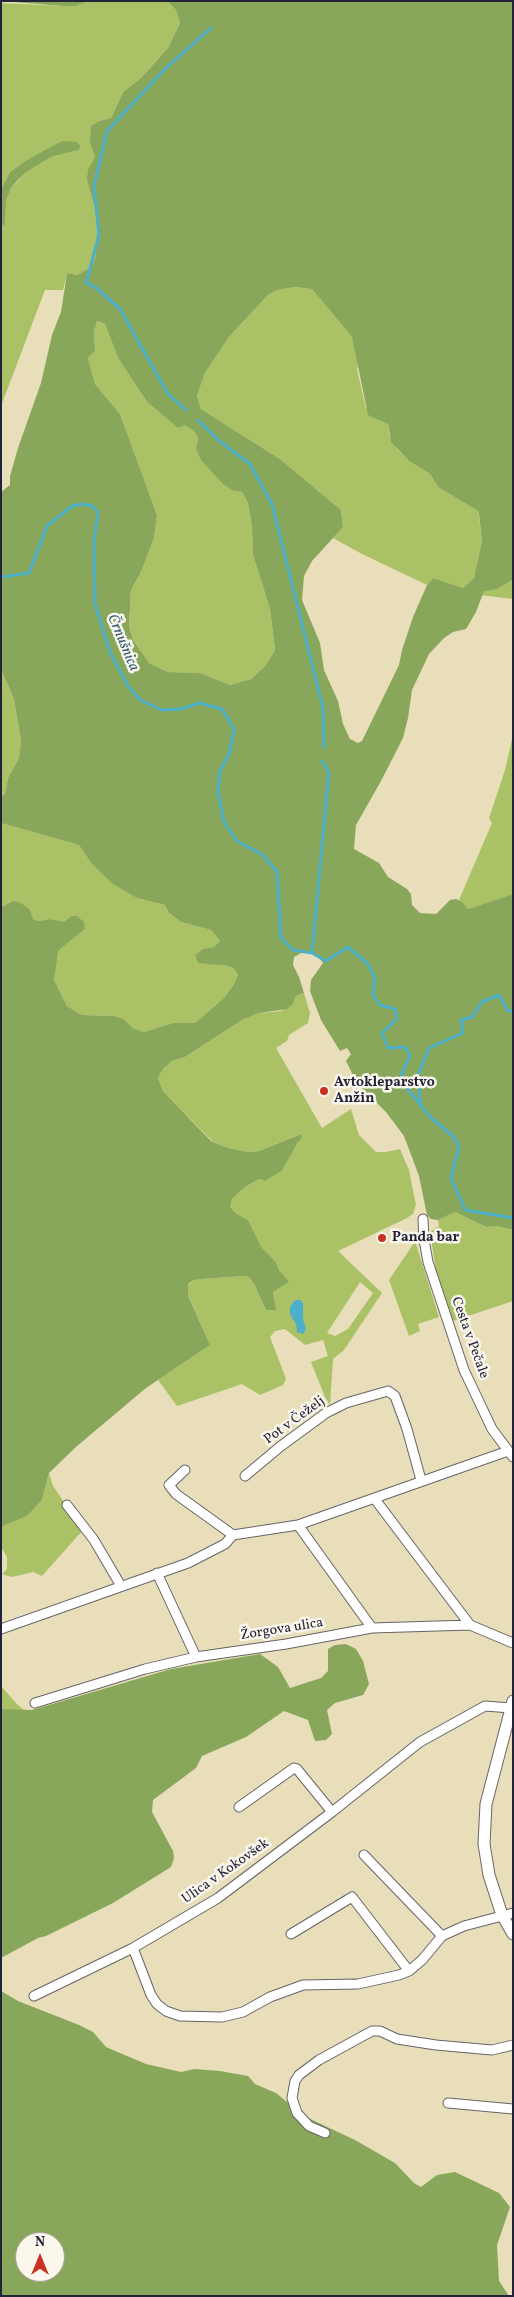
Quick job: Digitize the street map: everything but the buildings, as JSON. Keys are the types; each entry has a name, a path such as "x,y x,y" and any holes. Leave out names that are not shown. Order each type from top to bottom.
{"street":[{"name":"Cesta v Pečale","path":"423,1220 428,1262 464,1370 481,1410 510,1454"},
{"name":"Pot v Čeželj","path":"246,1476 281,1446 326,1412 346,1403 388,1391 395,1396 401,1412 421,1480"},
{"path":"1,1628 188,1563 225,1544 233,1535 298,1525 421,1480 510,1454"},
{"path":"186,1470 169,1485 176,1494 233,1535"},
{"path":"374,1498 470,1625"},
{"path":"67,1505 94,1540 121,1586"},
{"path":"298,1525 372,1628"},
{"path":"157,1573 196,1657"},
{"name":"Žorgova ulica","path":"35,1703 136,1672 196,1657 286,1644 372,1628 470,1625 513,1643"},
{"path":"512,1705 489,1788 484,1844 489,1875 507,1914 513,1934"},
{"name":"Ulica v Kokovšek","path":"34,1996 133,1948 218,1898 332,1812 420,1742 485,1706 512,1705"},
{"path":"239,1807 294,1768 297,1769 332,1812"},
{"path":"364,1855 442,1936"},
{"path":"291,1934 352,1897 409,1971"},
{"path":"133,1948 157,2004 166,2011 180,2016 222,2017 243,2012 270,1997 303,1985 358,1984 409,1971 422,1960 442,1936 464,1926 507,1914"},
{"path":"326,2133 309,2126 296,2113 292,2098 295,2081 299,2075 319,2060 372,2031 380,2031 397,2039 436,2045 492,2050 513,2046"},
{"path":"448,2102 513,2109"}],"green space":[{"path":"1,1 88,1 76,6 63,6"},
{"path":"88,1 167,1 176,10 180,23 168,48 141,78 123,92 111,118 99,121 90,143 95,157 87,180 97,217 96,256 91,267 77,275 67,273 63,290 45,290 1,406 1,223 5,227 6,201 11,188 28,171 51,157 79,150 62,142 28,159 10,172 1,189 1,3 63,6 76,5"},
{"path":"167,1 513,1 512,580 497,589 484,591 476,612 466,629 453,632 444,638 429,654 412,690 403,738 356,825 354,849 379,863 388,877 407,889 411,894 412,905 420,913 436,914 450,900 456,899 462,902 468,909 513,894 513,1230 497,1226 486,1227 455,1212 438,1220 431,1219 427,1215 419,1176 404,1136 386,1112 362,1088 346,1061 351,1054 347,1048 340,1051 321,1020 310,991 311,980 323,963 317,955 303,952 294,957 293,965 304,993 296,996 293,1004 287,1009 259,1013 242,1020 185,1057 172,1061 163,1069 158,1078 163,1091 211,1141 228,1148 249,1152 259,1151 301,1134 302,1138 297,1143 282,1171 265,1181 259,1179 245,1187 232,1199 230,1207 237,1214 248,1220 261,1247 276,1262 279,1270 289,1282 273,1292 276,1310 266,1310 254,1284 250,1278 245,1276 194,1280 188,1284 188,1295 210,1345 146,1388 77,1446 49,1473 42,1500 27,1516 1,1527 1,907 13,901 21,903 30,910 33,919 39,921 49,919 64,922 72,916 77,916 84,922 85,929 58,951 54,980 67,1006 82,1015 114,1016 124,1019 133,1028 144,1032 173,1023 195,1023 223,999 238,975 234,969 228,966 198,963 195,955 203,949 214,947 220,941 211,930 181,922 169,913 165,905 137,898 113,884 91,863 79,845 1,823 1,797 5,794 8,778 19,758 21,741 14,699 1,669 1,492 10,485 10,476 18,448 41,383 52,335 61,312 67,273 77,275 91,267 96,256 97,217 87,180 88,170 95,157 90,143 91,126 99,121 111,118 123,92 141,78 168,48 180,23 176,10","holes":["295,287 312,289 352,337 368,415 388,424 391,442 409,461 430,474 438,487 478,511 479,515 482,540 474,578 463,588 433,578 427,585 413,617 399,665 362,741 358,743 350,739 343,724 338,701 324,670 320,643 302,600 304,576 312,561 343,527 341,510 280,459 201,409 197,396 205,373 229,337 268,295 277,290","97,321 105,324 118,358 147,402 178,428 185,425 194,431 198,438 196,449 201,460 223,484 234,491 242,492 248,503 252,527 253,555 270,609 275,650 265,666 251,679 230,685 200,673 168,672 149,663 133,640 129,626 131,590 141,572 154,538 157,515 120,414 95,384 88,358 95,351 94,331"]},
{"path":"62,141 77,142 80,146 79,150 51,157 28,171 18,180 11,188 6,201 5,227 1,223 1,189 10,172 28,159"},
{"path":"295,287 312,289 352,337 359,363 357,369 366,408 388,424 389,435 396,448 409,461 430,474 438,487 478,511 482,540 474,578 463,588 433,578 427,585 333,538 343,527 341,510 280,459 201,409 197,396 205,373 229,337 268,295 277,290"},
{"path":"96,321 105,324 118,358 147,402 178,428 185,424 195,431 198,438 196,449 234,491 242,492 248,503 252,527 253,555 270,609 275,650 265,666 251,679 230,685 200,673 168,672 149,663 133,640 129,626 131,590 141,572 154,538 157,515 120,414 95,384 88,358 95,351 94,331"},
{"path":"513,567 513,599 480,595 484,591 512,579 511,569"},
{"path":"1,669 14,699 21,741 19,758 8,778 5,794 1,797"},
{"path":"513,735 513,894 468,909 459,900 492,823 489,818 505,770"},
{"path":"1,823 79,845 91,863 137,898 165,905 169,913 181,922 211,930 220,941 214,947 203,949 197,962 228,966 234,969 238,975 223,999 195,1023 173,1023 144,1032 133,1028 124,1019 114,1016 82,1015 67,1006 54,980 55,963 58,951 85,929 49,919 39,921 33,919 13,901 1,907"},
{"path":"304,993 310,1013 308,1023 289,1035 287,1041 276,1048 322,1128 351,1109 359,1135 376,1152 400,1149 409,1170 416,1205 413,1214 405,1219 338,1251 382,1293 344,1350 333,1359 330,1405 311,1362 328,1356 323,1340 305,1345 285,1329 275,1331 270,1337 286,1379 283,1385 260,1395 242,1384 177,1406 158,1380 210,1345 188,1294 188,1285 194,1280 245,1276 250,1278 254,1284 266,1310 275,1310 273,1292 288,1282 279,1270 276,1262 260,1247 248,1220 237,1214 230,1207 232,1199 245,1187 259,1179 265,1181 282,1171 300,1134 259,1151 249,1152 228,1148 212,1141 163,1091 158,1078 163,1069 172,1061 185,1057 242,1020 259,1013 281,1011 293,1004 296,996","holes":["360,1282 373,1293 348,1329 335,1336 327,1333"]},
{"path":"455,1212 486,1227 497,1226 513,1230 513,1301 453,1321 436,1271 430,1232 439,1226 438,1220"},
{"path":"414,1243 416,1244 439,1317 418,1324 420,1331 409,1336 389,1280"},
{"path":"49,1473 53,1486 83,1530 42,1576 33,1572 12,1577 2,1574 7,1569 7,1557 1,1547 1,1527 27,1516 42,1500"},
{"path":"346,1644 356,1649 363,1661 369,1684 363,1695 335,1703 327,1710 332,1734 326,1740 315,1741 308,1720 284,1711 246,1737 202,1756 196,1768 153,1800 152,1812 173,1851 174,1858 171,1867 113,1903 46,1936 38,1938 1,1958 1,1709 32,1710 171,1669 260,1654 278,1667 290,1688 321,1678 328,1671 328,1649 335,1645"},
{"path":"1,1686 16,1703 25,1711 1,1709"},
{"path":"1,1991 18,2001 93,2032 106,2047 146,2064 181,2072 194,2069 248,2076 255,2084 276,2093 306,2117 355,2140 395,2163 414,2183 421,2187 437,2175 455,2172 499,2193 510,2207 497,2245 499,2281 509,2296 1,2296"}],"water":[{"path":"295,1300 301,1300 303,1304 303,1319 306,1329 303,1334 297,1332 296,1324 290,1314 290,1307"}],"waterway":[{"path":"186,410 168,394 120,309 95,287 86,283 99,235 94,186 107,131 165,69 211,28"},
{"path":"198,420 217,439 250,464 272,504 323,708 324,747"},
{"name":"Črnušnica","path":"1,577 29,573 47,526 72,506 83,504 92,506 98,512 94,542 95,604 110,652 128,686 140,700 162,710 181,709 199,703 222,709 234,729 229,754 220,771 218,792 224,822 237,841 263,855 277,872 281,938 293,950 312,953 326,961 348,947 367,963 375,977 373,995 380,1005 395,1009 397,1019 382,1033 388,1048 405,1047 410,1056 401,1075 406,1087 431,1118 454,1137 459,1147 451,1178 465,1210 513,1218"},
{"path":"312,953 329,772 322,761"},
{"path":"420,1103 418,1075 429,1048 463,1033 461,1020 472,1017 482,1002 499,995 508,1011 513,1011"}],"place":[{"name":"Avtokleparstvo Anžin","path":"324,1091"},
{"name":"Panda bar","path":"382,1238"}]}
